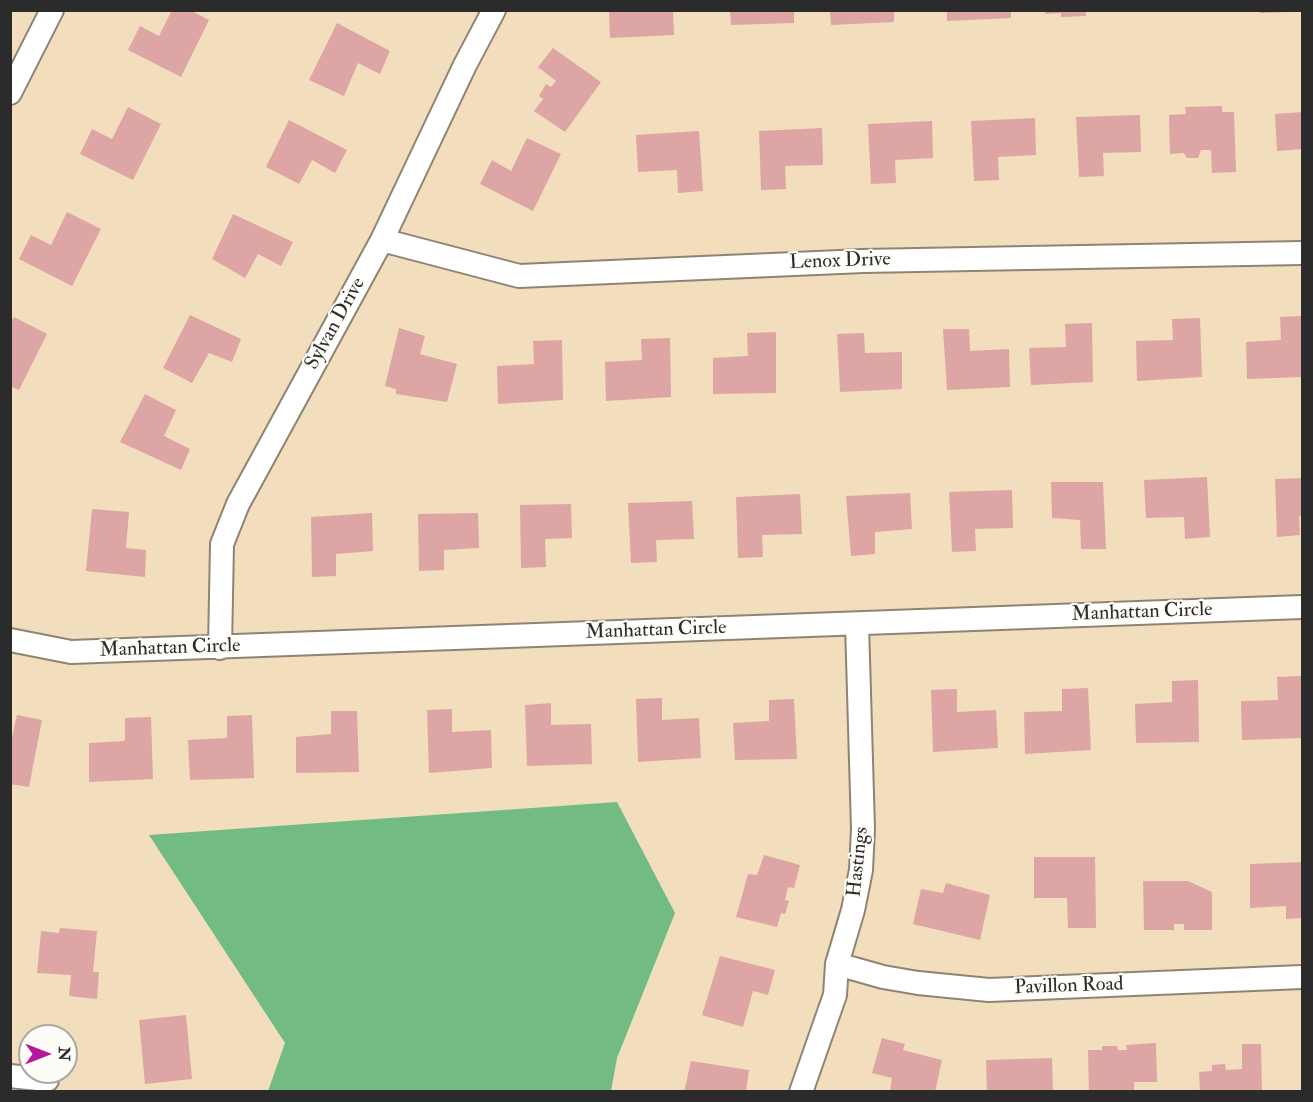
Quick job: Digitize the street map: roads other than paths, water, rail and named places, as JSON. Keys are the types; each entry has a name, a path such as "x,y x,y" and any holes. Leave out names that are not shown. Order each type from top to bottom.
{"street":[{"path":"10,93 52,10"},
{"name":"Sylvan Drive","path":"220,648 222,544 238,504 382,240 465,65 494,10"},
{"name":"Lenox Drive","path":"382,240 519,276 863,261 1302,253"},
{"name":"Manhattan Circle","path":"10,640 71,652 1302,607"},
{"name":"Hastings","path":"801,1092 835,995 837,964 853,910 861,870 863,829 857,624"},
{"name":"Pavillon Road","path":"837,964 918,984 989,990 1302,977"}]}
